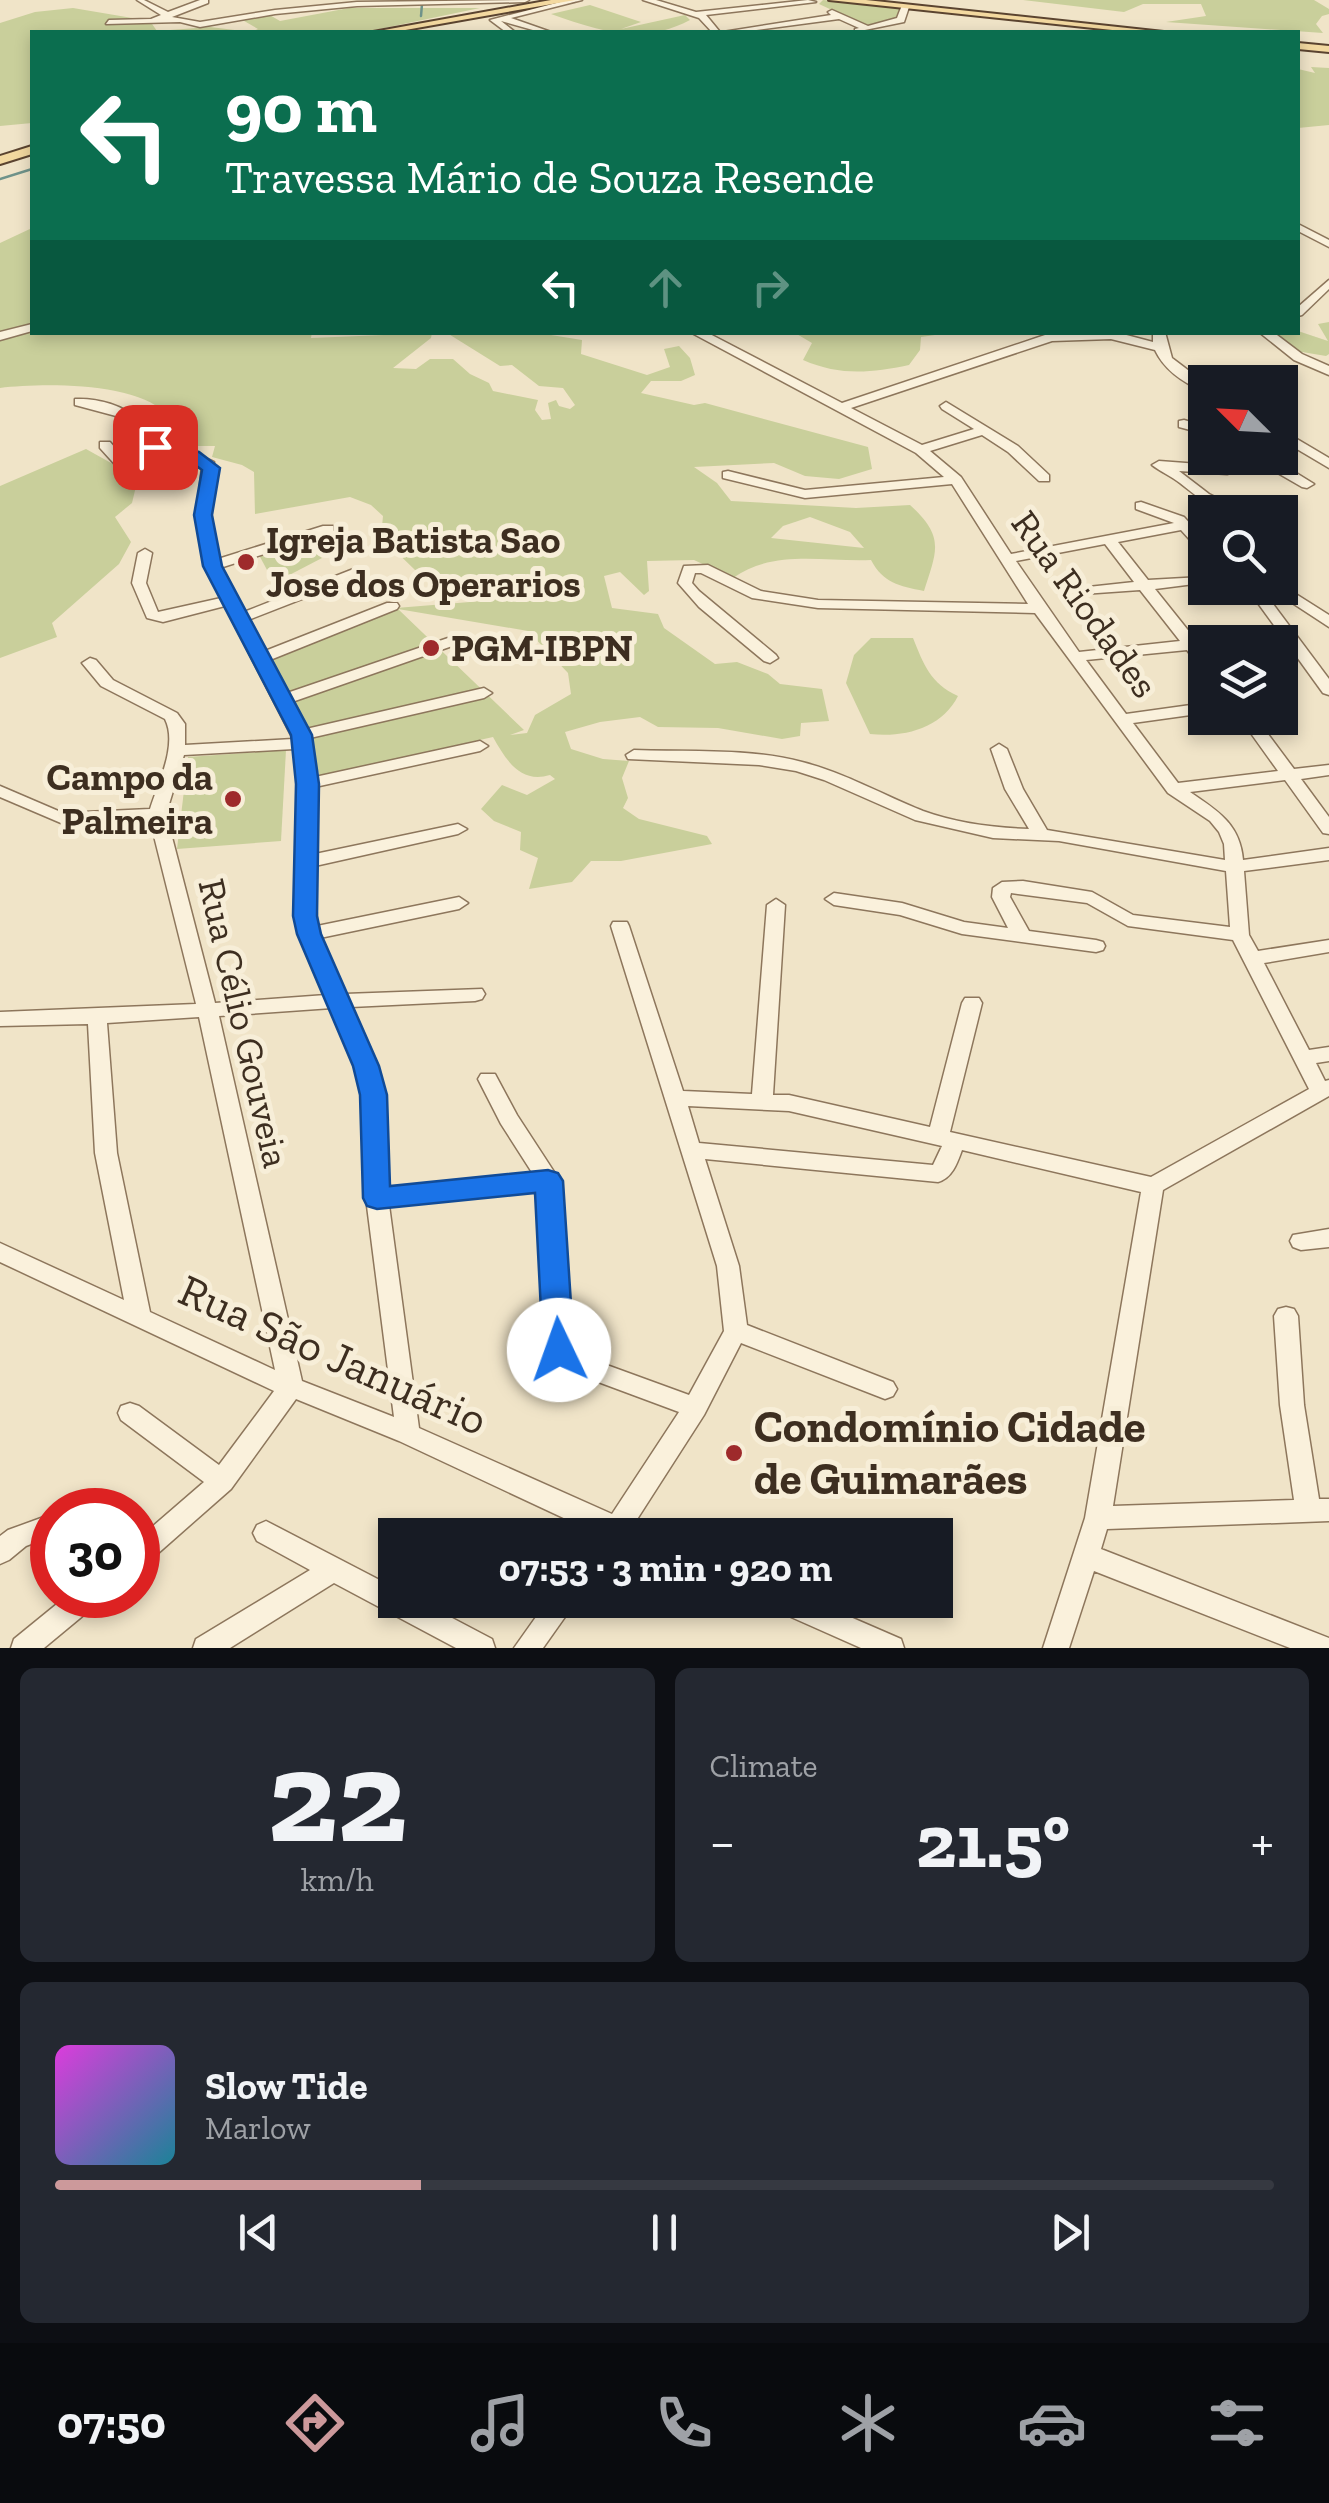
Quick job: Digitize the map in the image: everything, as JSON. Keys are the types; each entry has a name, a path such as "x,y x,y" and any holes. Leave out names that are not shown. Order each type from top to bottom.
{"main road":[{"path":"390,30 574,0"},
{"path":"834,0 1139,30"},
{"path":"1300,46 1329,49"},
{"path":"0,160 30,151"}],"street":[{"path":"128,4 143,1 200,26 356,4 525,0"},
{"path":"508,30 494,22 574,0"},
{"path":"647,0 696,14 714,30"},
{"path":"696,14 813,1 868,29"},
{"path":"109,22 175,18 206,2"},
{"path":"863,30 901,20 905,7"},
{"path":"224,12 236,19"},
{"path":"741,30 840,16"},
{"path":"500,18 540,30"},
{"path":"1300,228 1329,244"},
{"path":"1300,311 1329,284"},
{"path":"0,336 30,328"},
{"name":"Rua Riodades","path":"702,335 921,450 956,480 1039,608 1174,789 1216,817 1227,830 1233,844 1240,935 1303,1058 1325,1089"},
{"path":"840,408 1051,337 1111,335 1158,340 1168,364 1188,377"},
{"path":"1269,335 1298,357 1329,370"},
{"path":"79,402 116,410 134,420 148,444 202,461 212,468 203,515 212,566 302,740 308,784 305,916 309,934 366,1066 373,1095 377,1198 408,1434"},
{"path":"946,406 986,430 1044,478"},
{"path":"1184,424 1188,425"},
{"path":"921,450 986,430"},
{"path":"105,445 125,466 202,461"},
{"path":"1300,446 1329,464"},
{"path":"1188,467 1159,465 1183,478 1202,495"},
{"path":"728,475 805,494 956,480"},
{"path":"1293,475 1308,484"},
{"path":"1141,506 1188,528"},
{"path":"1006,559 1185,525"},
{"path":"212,566 328,529"},
{"path":"1108,540 1188,641"},
{"path":"145,553 138,584 152,616 163,617 230,600"},
{"path":"770,658 753,638 696,598 685,583 690,569 702,568 757,595 818,604 1039,608"},
{"path":"241,618 361,571"},
{"path":"1088,591 1188,581"},
{"path":"1298,601 1329,622"},
{"path":"1266,605 1329,690"},
{"path":"262,658 392,606"},
{"path":"284,699 453,641"},
{"path":"1074,657 1188,642"},
{"path":"0,791 60,818 157,814 177,750 176,720 107,683 90,664"},
{"path":"177,750 302,740 484,693"},
{"path":"1124,719 1188,710"},
{"path":"1261,735 1329,829"},
{"path":"308,784 480,746"},
{"path":"999,749 1014,789 1041,835"},
{"path":"634,755 759,760 798,766 921,816 993,833 1041,835 1235,867 1329,854"},
{"path":"1174,789 1329,770"},
{"path":"1308,798 1329,798"},
{"name":"Rua Célio Gouveia","path":"157,814 208,1012 291,1387"},
{"path":"306,862 458,829"},
{"path":"1022,936 1000,896 1002,888 1054,891 1100,901 1128,920 1240,935"},
{"path":"834,899 902,909 962,928 1096,946"},
{"path":"309,934 459,903"},
{"path":"762,1100 776,905"},
{"path":"620,926 728,1266 736,1331 630,1518"},
{"path":"1252,958 1329,946"},
{"path":"0,1019 208,1012 337,998 475,994"},
{"path":"693,1150 938,1174 946,1164 947,1137 972,1003"},
{"path":"97,1017 106,1153 139,1316"},
{"path":"1303,1058 1329,1054"},
{"path":"488,1079 508,1119 548,1181 559,1350 592,1371 695,1408"},
{"path":"672,1098 762,1100 947,1137 1153,1186 1325,1089"},
{"path":"377,1198 548,1181"},
{"path":"1056,1648 1098,1518 1153,1186"},
{"path":"1300,1241 1329,1238"},
{"name":"Rua São Januário","path":"1,1246 291,1387 408,1434 589,1518"},
{"path":"1098,1518 1319,1510 1292,1405 1286,1316"},
{"path":"736,1331 885,1390"},
{"path":"160,1535 222,1481 291,1387"},
{"path":"130,1413 222,1481"},
{"path":"0,1552 30,1533"},
{"path":"266,1533 482,1648"},
{"path":"1088,1556 1324,1648"},
{"path":"206,1648 332,1570"},
{"path":"24,1648 60,1618"},
{"path":"527,1648 550,1618"},
{"path":"823,1618 891,1648"}],"green space":[{"path":"823,0 902,9 900,18 866,26 819,4"},
{"path":"1023,0 1314,0 1329,9 1329,14 1316,24 1323,33 1166,22 1206,16 1201,4 1143,4 1124,12"},
{"path":"590,5 641,22 621,29 685,15 690,20 664,30 605,30 551,14"},
{"path":"73,8 150,21 156,30 30,30 30,123 0,126 0,23 35,12"},
{"path":"349,8 480,8 375,30 256,30 239,18 268,14 280,21"},
{"path":"210,27 235,30 170,30"},
{"path":"1311,67 1329,68 1329,125 1300,128 1300,69 1315,73"},
{"path":"30,229 30,335 312,335 311,338 432,335 393,368 416,369 430,359 453,359 470,374 489,383 493,391 538,400 535,410 542,420 551,419 548,403 556,400 559,406 570,409 575,405 563,388 539,386 512,365 500,366 450,335 551,335 582,340 581,354 647,375 670,367 664,349 679,346 690,358 695,375 681,381 651,381 641,393 694,405 705,403 868,447 872,469 839,479 805,476 774,463 694,467 717,483 731,501 856,508 910,505 929,526 935,554 924,591 893,582 871,560 782,560 748,569 733,578 694,560 647,561 649,591 644,595 620,572 604,576 612,608 658,614 664,628 715,664 737,662 768,674 780,684 822,689 829,721 801,723 800,736 782,739 718,728 658,727 640,717 565,732 571,749 603,759 629,761 622,778 628,798 623,808 639,819 707,836 712,844 621,861 591,861 572,882 529,889 538,858 520,850 521,832 494,821 481,809 502,785 527,795 555,779 550,775 522,773 509,762 493,737 320,776 272,659 396,608 482,601 469,583 415,570 381,537 383,516 371,505 350,497 255,514 254,472 212,457 215,446 161,442 156,426 165,413 132,395 87,387 0,388 0,243","holes":["810,517 850,532 864,548 771,538 783,526","398,609 528,631 568,673 571,694 535,715 527,733 510,735 524,730"]},
{"path":"1329,322 1329,354 1326,356 1290,350 1279,335 1300,335 1300,332 1328,341 1318,324"},
{"path":"798,335 935,335 921,337 920,350 909,365 855,372 803,360 812,343"},
{"path":"86,449 138,478 132,503 115,517 131,542 119,564 52,623 57,637 0,658 0,486"},
{"path":"299,541 322,558 274,583 259,555"},
{"path":"871,638 913,638 934,679 958,696 951,707 932,723 909,732 870,734 846,683 854,655"},
{"name":"Campo da Palmeira","path":"286,750 281,841 177,849 188,757"}],"waterway":[{"path":"421,16 422,4"},
{"path":"0,179 30,170"}],"place":[{"name":"Igreja Batista Sao Jose dos Operarios","path":"246,562"},
{"name":"PGM-IBPN","path":"431,648"},
{"name":"Campo da Palmeira","path":"233,799"},
{"name":"Condomínio Cidade de Guimarães","path":"734,1453"}],"route":[{"path":"155,447 193,456 212,468 203,515 212,566 302,735 308,784 305,916 309,934 366,1066 373,1095 377,1198 548,1181 559,1350"}]}
